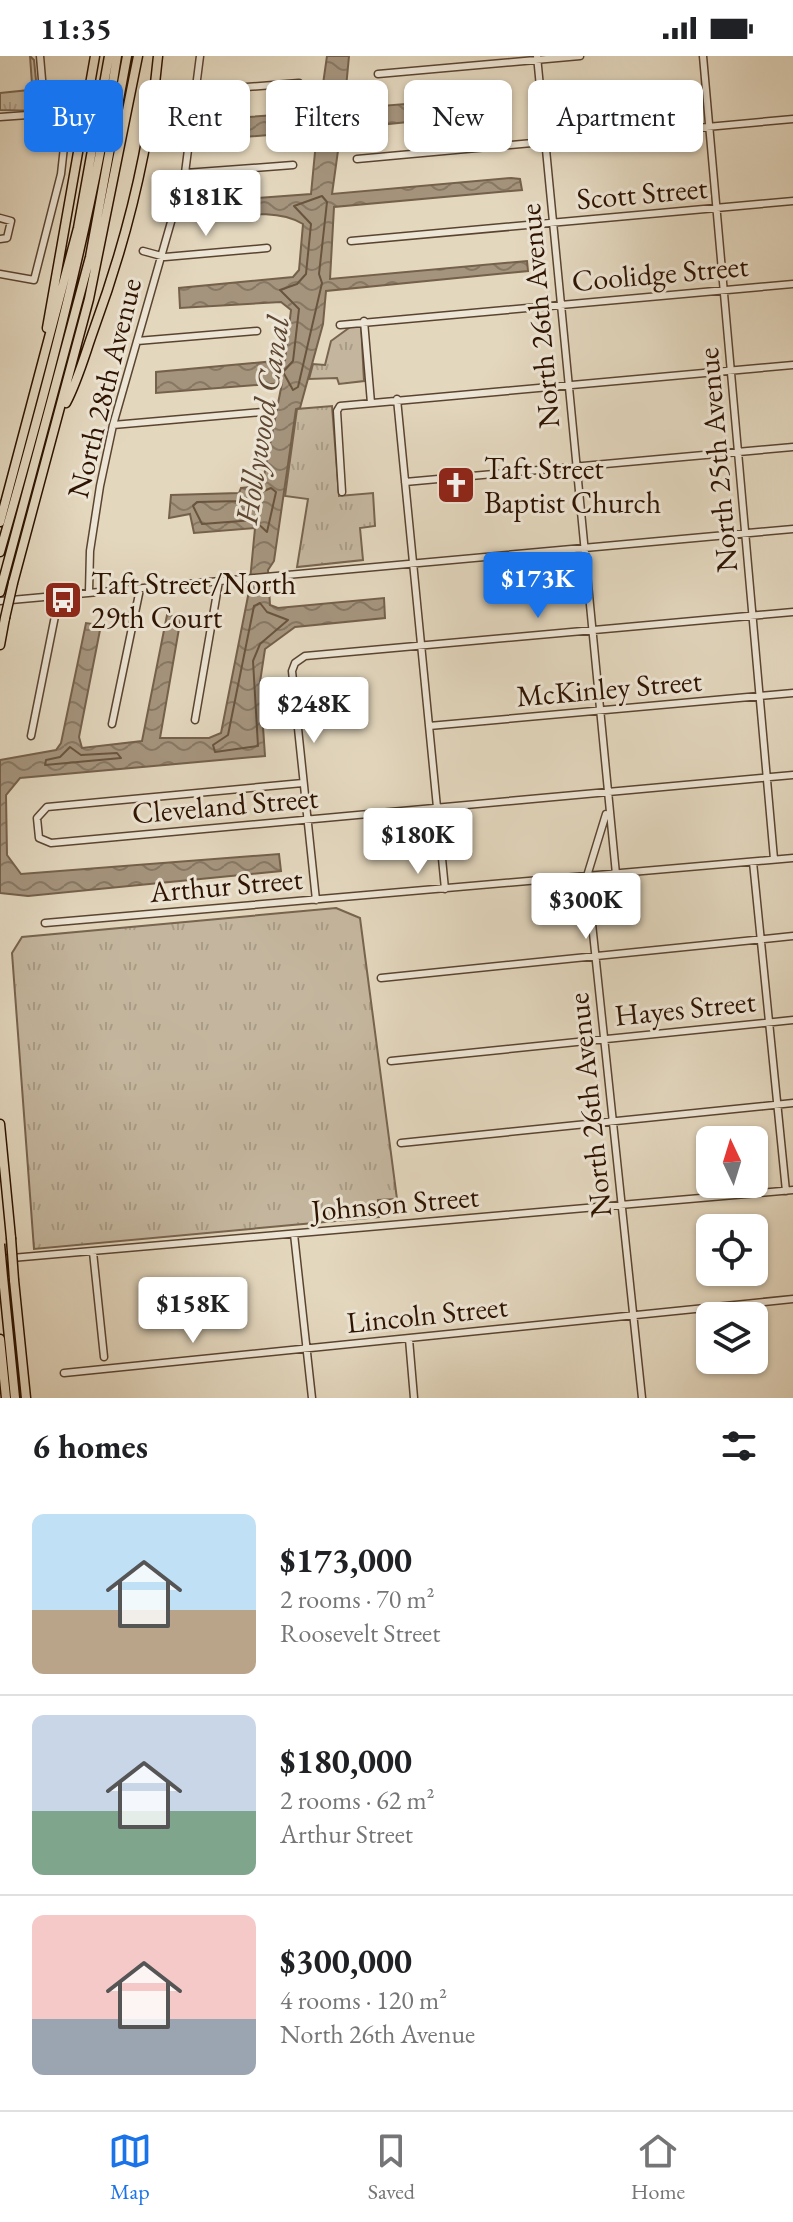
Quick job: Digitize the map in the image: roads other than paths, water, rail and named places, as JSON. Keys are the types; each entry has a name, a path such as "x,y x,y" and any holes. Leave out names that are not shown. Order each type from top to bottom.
{"highway":[{"path":"0,522 78,228 109,56"},
{"path":"0,552 56,354 104,139 117,56"},
{"path":"1,588 90,257 127,56"},
{"path":"0,645 13,583 104,232 138,56"},
{"path":"58,418 103,306 131,218 150,131 158,56"},
{"path":"31,411 71,207 93,59"},
{"path":"0,1124 26,1398"},
{"path":"0,1244 15,1398"},
{"path":"0,1339 6,1398"}],"street":[{"name":"North 28th Avenue","path":"197,80 200,56"},
{"path":"378,74 580,56"},
{"name":"North 25th Avenue","path":"703,56 774,859"},
{"path":"39,58 42,80"},
{"name":"North 26th Avenue","path":"537,58 539,80"},
{"path":"0,117 24,117"},
{"path":"703,127 793,119"},
{"path":"357,159 528,144"},
{"path":"0,274 34,280 58,189 63,152"},
{"name":"North 28th Avenue","path":"89,592 92,533 113,425 185,173 188,152"},
{"name":"North 26th Avenue","path":"546,152 605,793 616,874"},
{"path":"185,173 293,165"},
{"name":"Scott Street","path":"351,241 793,201"},
{"path":"0,218 11,221 4,238"},
{"path":"143,251 161,256 267,248"},
{"name":"Coolidge Street","path":"340,325 793,284"},
{"path":"364,321 371,403"},
{"path":"137,341 257,331"},
{"path":"342,492 337,411 340,406 793,365"},
{"path":"397,399 445,889"},
{"path":"113,425 273,411"},
{"path":"405,482 793,447"},
{"path":"0,601 793,529"},
{"path":"195,720 219,581"},
{"path":"112,724 140,589"},
{"path":"31,736 59,596"},
{"path":"316,900 292,671 295,663 305,656 793,612"},
{"name":"McKinley Street","path":"429,726 793,693"},
{"name":"Cleveland Street","path":"303,783 47,807 39,813 39,838 43,842 793,775"},
{"name":"North 26th Avenue","path":"607,810 587,876 642,1398"},
{"name":"Arthur Street","path":"45,923 793,858"},
{"path":"753,862 790,1190"},
{"path":"381,978 793,936"},
{"name":"Hayes Street","path":"391,1061 793,1020"},
{"path":"401,1143 793,1103"},
{"name":"Johnson Street","path":"0,1259 790,1190"},
{"path":"294,1234 312,1398"},
{"path":"93,1252 104,1357"},
{"name":"Lincoln Street","path":"64,1373 793,1299"},
{"path":"409,1339 414,1398"}],"water":[{"path":"327,56 349,56 347,80 324,80"},
{"path":"404,104 404,122 388,124 388,105"},
{"path":"266,116 266,135 250,136 250,117"},
{"path":"315,152 338,152 332,194 511,178 520,179 522,190 334,207 330,279 527,261 528,271 326,291 323,324 300,408 296,409 274,561 268,570 270,605 278,608 384,598 385,618 295,627 265,649 260,682 265,756 20,778 6,795 7,855 21,874 279,854 281,871 28,896 0,893 0,760 56,750 61,743 86,623 101,625 79,737 82,748 142,741 167,615 181,617 160,738 209,738 221,733 249,591 255,528 194,533 190,514 169,518 171,495 239,493 241,488 262,486 282,383 156,393 156,372 285,360 291,310 281,302 180,308 179,288 293,277 299,270 303,224 267,214 203,219 203,202 311,194"}],"place":[{"name":"Taft Street Baptist Church","path":"456,485"},
{"name":"Taft Street/North 29th Court","path":"63,600"}],"water label":[{"name":"Hollywood Canal","path":"262,420"}]}
